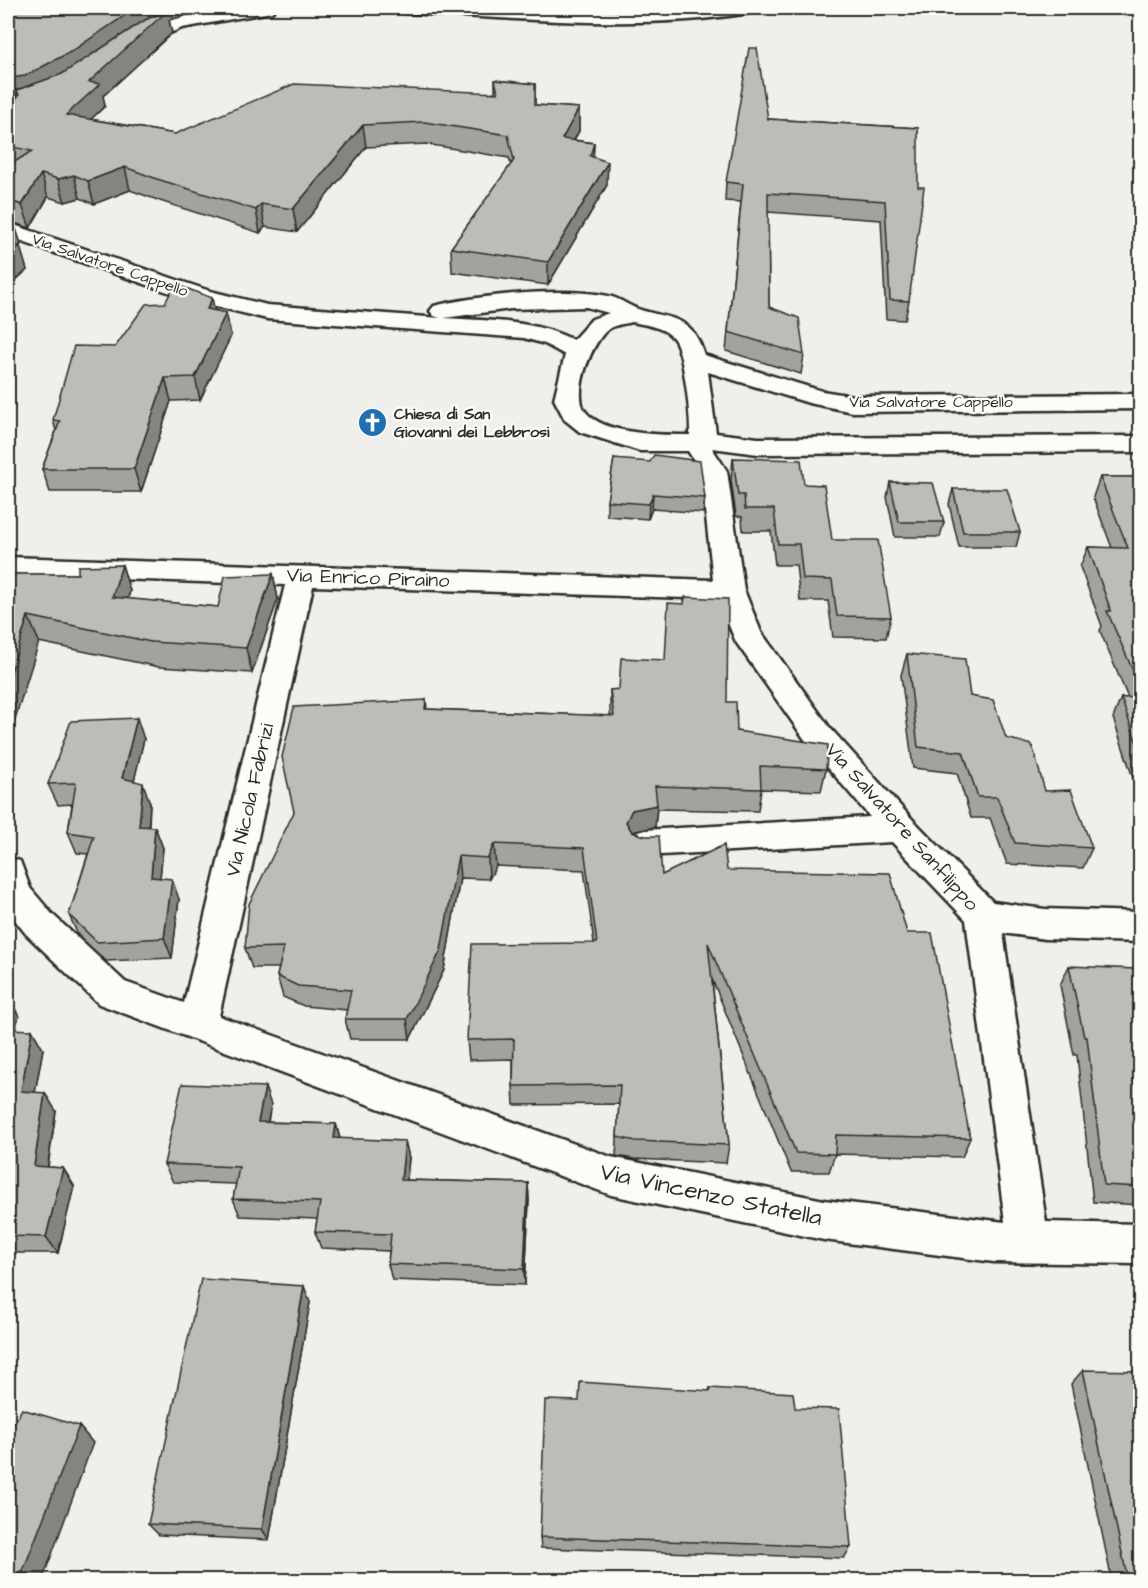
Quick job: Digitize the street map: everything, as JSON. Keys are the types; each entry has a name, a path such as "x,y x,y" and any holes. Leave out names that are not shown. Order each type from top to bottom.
{"street":[{"path":"119,52 144,34 169,26 266,8"},
{"path":"405,8 648,18 704,15 750,8"},
{"name":"Via Salvatore Cappello","path":"8,230 202,296 267,312 525,331 554,339 578,352"},
{"name":"Via Salvatore Cappello","path":"390,320 510,302 555,300 607,303 632,315"},
{"path":"699,441 701,406 693,359 685,335 669,325 632,315 600,324 578,352 567,399 574,415 590,428 640,443 699,441 758,446 1140,444"},
{"name":"Via Salvatore Cappello","path":"693,359 818,398 853,404 1140,401"},
{"name":"Via Salvatore Sanfilippo","path":"699,441 714,471 729,590 747,635 813,727 900,828 983,915 1028,1242"},
{"name":"Via Enrico Piraino","path":"8,566 729,590"},
{"name":"Via Nicola Fabrizi","path":"198,1024 301,576"},
{"path":"644,843 900,828"},
{"name":"Via Vincenzo Statella","path":"8,871 14,894 39,924 112,993 611,1176 824,1220 994,1242 1140,1244"},
{"path":"983,915 1045,924 1140,927"}],"building":[{"path":"8,8 141,8 133,10 72,51 25,76 11,78 8,70"},
{"path":"167,11 89,82 100,84 66,115 175,134 294,84 498,93 495,80 535,84 535,105 579,108 562,139 594,143 590,156 608,162 548,262 451,248 514,160 508,135 424,122 363,125 293,209 261,204 256,210 125,167 88,181 74,175 58,179 41,174 22,205 8,200 8,166 32,151 8,146 8,108 19,95 17,90 62,74 145,20"},
{"path":"749,48 757,48 768,119 918,128 918,187 924,187 909,301 890,300 885,201 768,193 769,307 799,318 804,355 728,332 743,184 726,182"},
{"path":"8,218 13,220 8,230"},
{"path":"8,244 20,246 8,257"},
{"path":"175,284 212,298 207,309 226,313 195,377 165,378 134,469 42,469 60,421 53,420 74,346 115,347 146,304 165,303"},
{"path":"654,455 700,461 705,498 653,494 649,504 607,501 614,459 650,462"},
{"path":"733,458 801,460 804,484 824,485 832,540 878,540 891,617 837,616 832,580 803,579 799,544 778,544 774,509 745,509 744,495 738,495"},
{"path":"1100,477 1140,477 1140,687 1107,611 1111,611 1088,547 1128,548"},
{"path":"890,482 933,483 944,522 899,522"},
{"path":"953,489 1007,489 1020,532 963,532"},
{"path":"122,565 112,597 218,607 225,576 273,574 246,648 151,642 28,616 8,681 8,574 78,574 78,566"},
{"path":"685,597 728,599 727,702 736,702 737,731 828,745 826,769 760,766 761,789 655,786 657,805 632,810 626,822 632,832 645,836 659,836 662,875 724,845 727,870 890,873 907,933 932,933 970,1138 836,1135 835,1154 796,1153 708,943 729,1145 636,1141 617,1137 620,1085 513,1086 514,1039 467,1040 472,944 597,943 584,848 494,844 488,858 458,856 441,950 407,1019 345,1019 351,990 298,986 277,976 284,947 245,948 249,904 294,812 282,757 294,707 426,700 425,709 614,716 610,690 619,689 621,658 665,660 668,603 684,604"},
{"path":"907,654 965,659 970,696 993,700 1006,738 1032,745 1045,791 1071,790 1092,848 1015,843 997,797 978,797 963,752 918,747"},
{"path":"1140,697 1140,752 1121,698"},
{"path":"137,718 122,778 143,783 139,826 155,827 151,877 172,879 164,938 97,942 69,915 94,836 68,832 76,783 48,784 71,721"},
{"path":"1069,966 1136,969 1140,982 1140,1187 1104,1185 1087,1037 1084,1037"},
{"path":"8,1029 32,1030 21,1091 45,1093 34,1166 63,1168 46,1237 8,1236"},
{"path":"182,1084 265,1087 258,1122 336,1124 334,1138 405,1141 401,1180 528,1183 524,1269 388,1264 391,1234 315,1232 320,1202 233,1199 239,1167 164,1164"},
{"path":"201,1279 304,1286 262,1529 148,1524"},
{"path":"1083,1370 1140,1371 1140,1581 1128,1581"},
{"path":"580,1382 710,1391 710,1388 793,1393 795,1408 839,1409 851,1547 540,1537 545,1400 579,1401"},
{"path":"22,1409 79,1426 23,1571 12,1581 8,1581 8,1435"}],"place":[{"name":"Chiesa di San Giovanni dei Lebbrosi","path":"373,423"}]}
